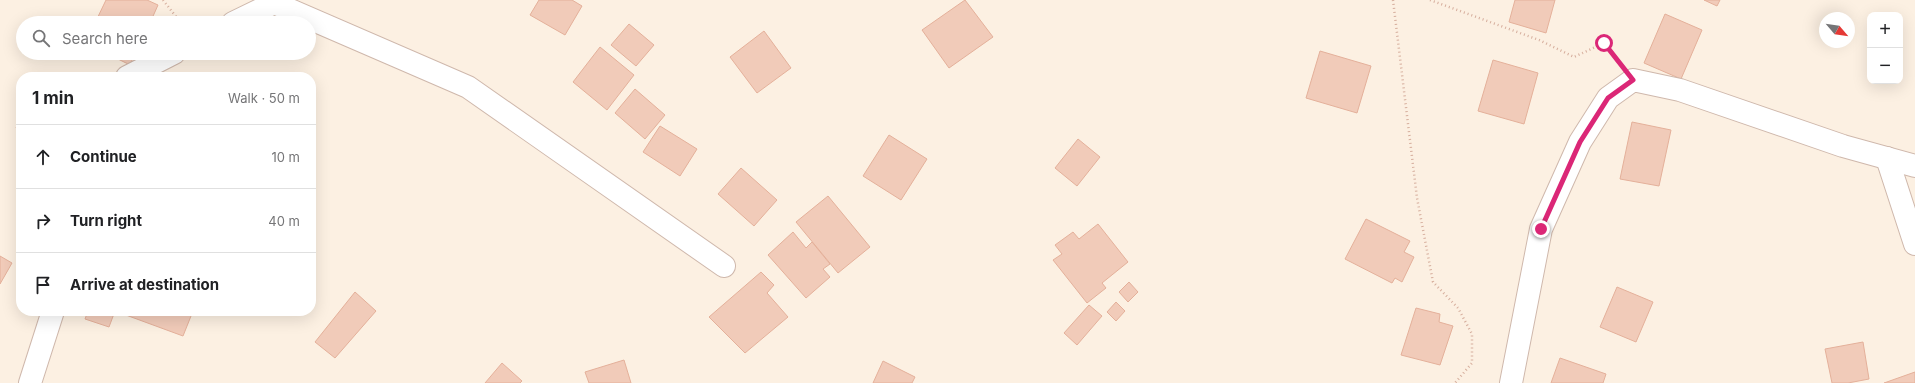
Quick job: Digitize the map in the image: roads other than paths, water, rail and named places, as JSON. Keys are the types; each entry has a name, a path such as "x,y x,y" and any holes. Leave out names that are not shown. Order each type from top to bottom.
{"street":[{"path":"246,16 275,1 309,16"},
{"path":"316,19 468,87 724,266"},
{"path":"137,72 160,60"},
{"path":"1511,383 1541,229 1580,142 1608,98 1633,80 1680,90 1843,146 1915,166"},
{"path":"1886,158 1915,244"},
{"path":"30,383 51,316"}]}
